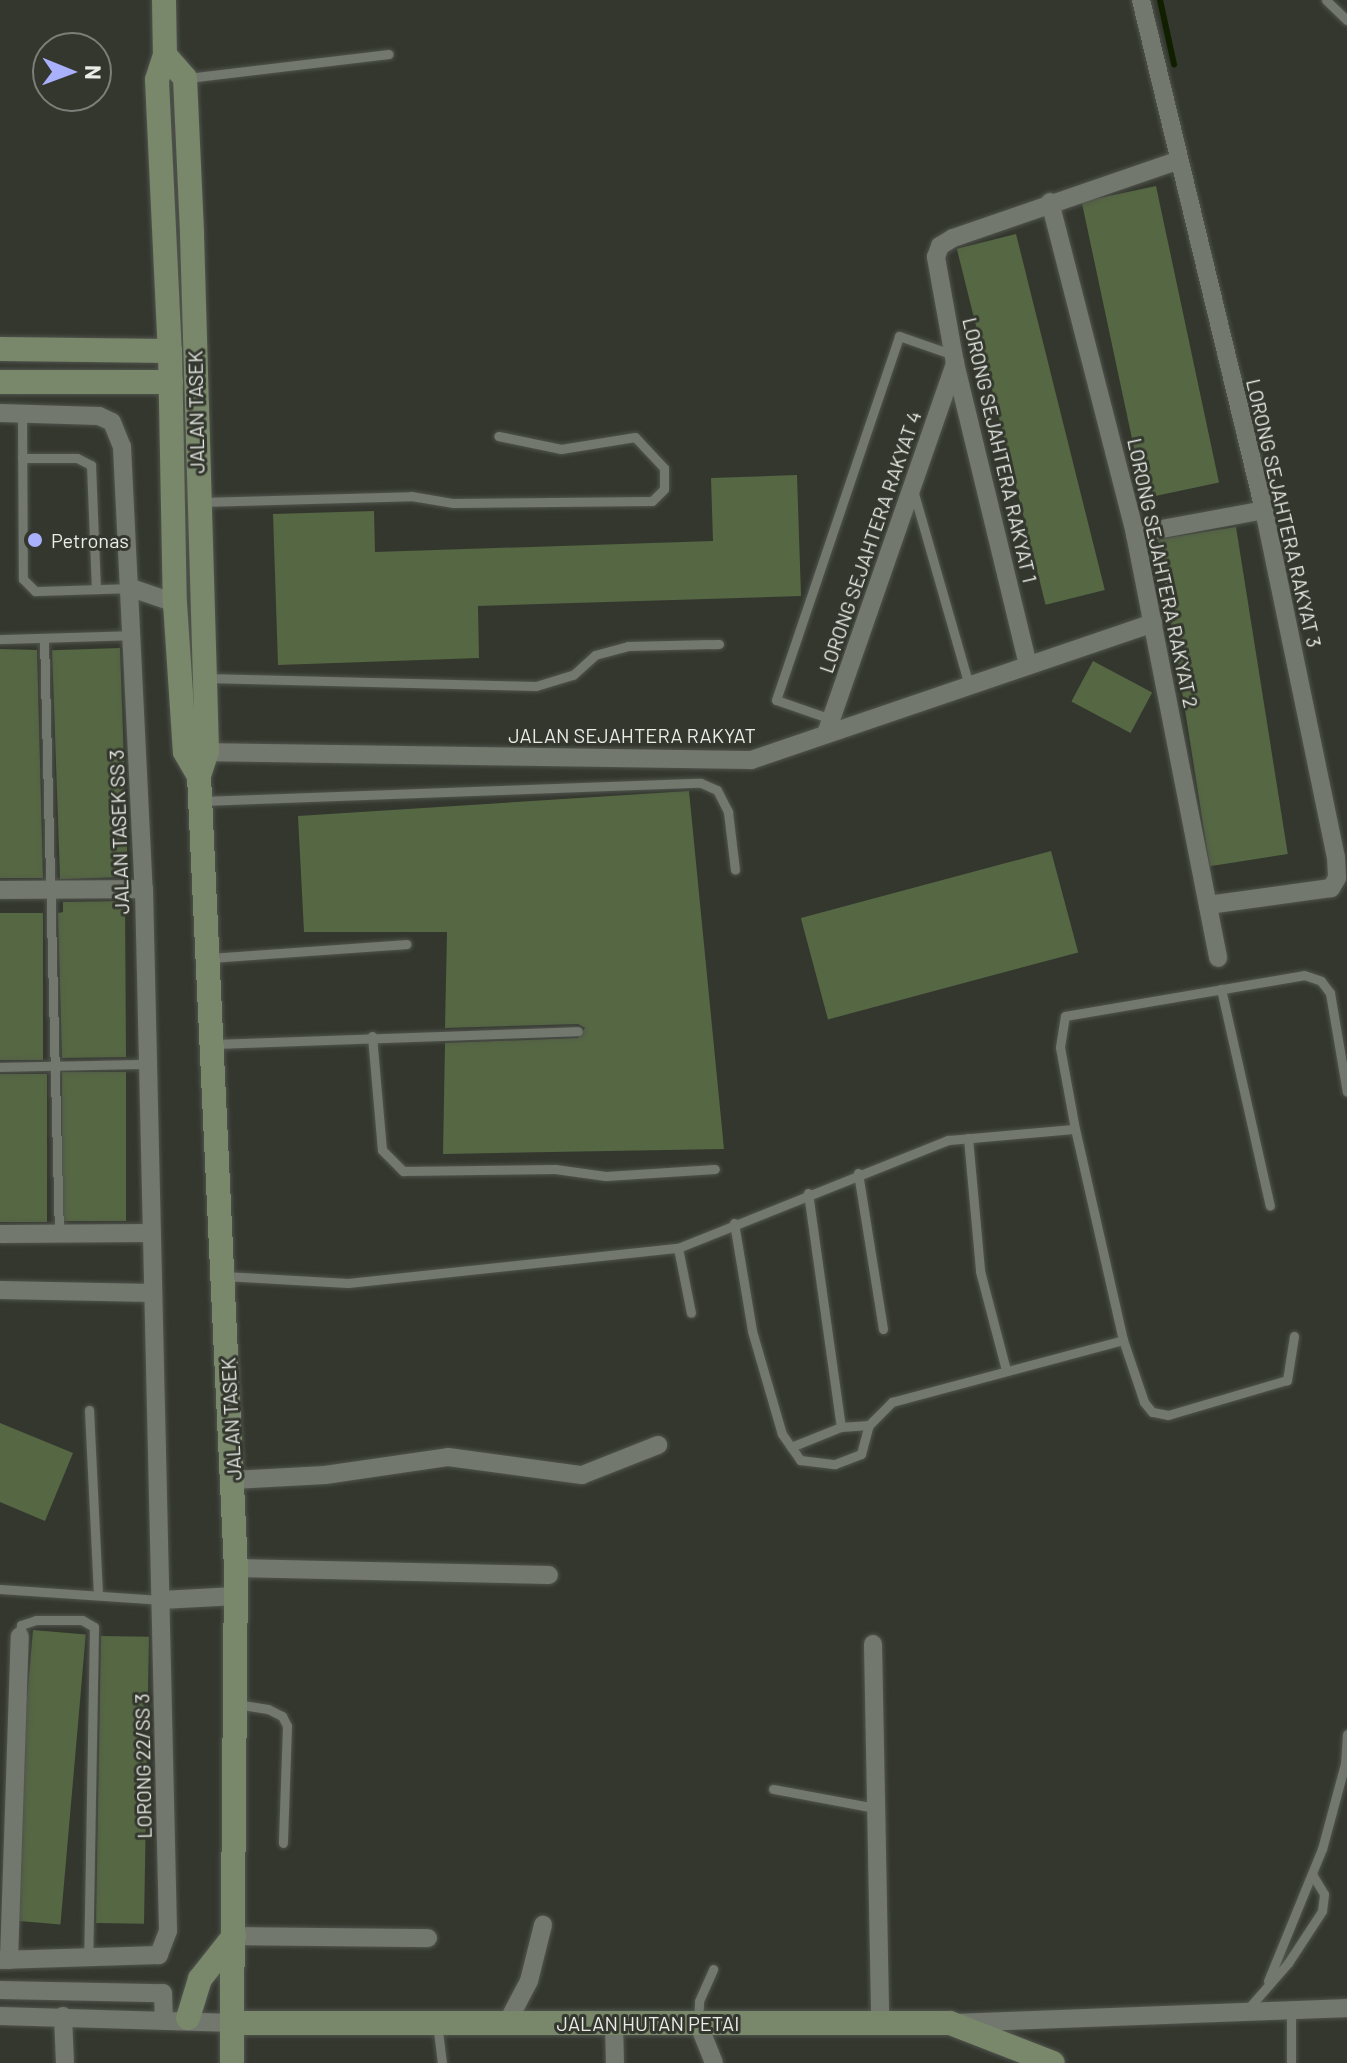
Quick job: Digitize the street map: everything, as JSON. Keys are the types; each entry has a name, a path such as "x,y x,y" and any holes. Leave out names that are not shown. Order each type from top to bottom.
{"main road":[{"name":"JALAN TASEK","path":"164,0 165,55 157,80 174,365 175,603 199,776 236,1568 232,2063"},
{"path":"165,55 185,78"},
{"name":"JALAN TASEK","path":"185,78 205,678 196,752"},
{"path":"174,365 194,310"},
{"path":"0,349 174,365 197,395"},
{"path":"0,382 174,365"},
{"path":"176,2018 200,1979 234,1936"},
{"name":"JALAN HUTAN PETAI","path":"234,2023 950,2023 1053,2063"}],"street":[{"name":"LORONG SEJAHTERA RAKYAT 3","path":"1141,0 1176,161 1264,510 1337,878 1331,888 1208,905"},
{"path":"1050,202 1176,161"},
{"name":"LORONG SEJAHTERA RAKYAT 1","path":"1028,665 935,268 940,246 1050,202"},
{"name":"LORONG SEJAHTERA RAKYAT 2","path":"1050,202 1135,534 1218,958"},
{"name":"LORONG SEJAHTERA RAKYAT 4","path":"828,727 954,359"},
{"path":"0,413 22,414"},
{"name":"JALAN TASEK SS 3","path":"22,414 99,416 118,430 131,588 144,889 152,1293"},
{"path":"1135,534 1264,510"},
{"path":"131,588 175,603"},
{"name":"JALAN SEJAHTERA RAKYAT","path":"196,752 751,760 828,727 969,685 1153,623"},
{"path":"0,890 144,889"},
{"path":"0,1234 151,1233"},
{"path":"0,1290 152,1293"},
{"name":"LORONG 22/SS 3","path":"88,1958 159,1955 168,1931 152,1293"},
{"path":"233,1480 325,1475 448,1457 582,1475 658,1445"},
{"path":"236,1568 549,1575"},
{"path":"162,1600 236,1596"},
{"path":"20,1636 4,1960 88,1958"},
{"path":"873,1644 880,2023"},
{"path":"507,2023 529,1981 543,1925"},
{"path":"234,1936 428,1938"},
{"path":"0,1990 163,1993 176,2018"},
{"path":"950,2023 1347,2008"},
{"path":"0,2016 176,2018 234,2023"},
{"path":"63,2016 65,2063"},
{"path":"614,2023 615,2063"},
{"path":"698,2023 714,2063"}],"lane":[{"path":"1326,0 1347,20"},
{"path":"157,80 389,54"},
{"path":"828,727 776,700 899,336 954,359"},
{"path":"22,414 23,579 35,591 131,588"},
{"path":"198,502 411,496 453,503 652,501 664,489 664,468 651,448 635,437 561,449 498,436"},
{"path":"22,458 77,458 91,465 96,589"},
{"path":"912,487 969,685"},
{"path":"0,639 133,635"},
{"path":"44,638 59,1234"},
{"path":"205,678 536,686 573,675 595,655 628,646 719,644"},
{"path":"200,801 701,783 717,790 728,812 735,870"},
{"path":"207,958 407,944"},
{"path":"1294,1336 1287,1380 1168,1415 1152,1412 1144,1402 1123,1340 1075,1129 1060,1047 1065,1016 1304,975 1321,981 1330,993 1347,1092"},
{"path":"1221,989 1270,1206"},
{"path":"212,1044 578,1031"},
{"path":"372,1036 382,1150 403,1171 555,1169 618,1176 715,1169"},
{"path":"0,1067 147,1064"},
{"path":"224,1276 348,1283 678,1248 858,1173 948,1140 1075,1129"},
{"path":"968,1138 980,1271 1006,1370"},
{"path":"858,1173 883,1329"},
{"path":"808,1193 841,1427"},
{"path":"734,1223 752,1331 782,1434 800,1460 835,1464 861,1454 869,1425 892,1402 1123,1340"},
{"path":"678,1248 691,1313"},
{"path":"89,1410 98,1594"},
{"path":"791,1447 841,1427 869,1425"},
{"path":"0,1589 162,1600"},
{"path":"20,1636 21,1625 36,1620 82,1620 94,1627 88,1958"},
{"path":"235,1704 268,1709 287,1726 283,1843"},
{"path":"1268,1981 1312,1874 1345,1764 1347,1734"},
{"path":"773,1789 876,1808"},
{"path":"1246,2011 1268,1981 1288,1963 1322,1911 1324,1894 1312,1874"},
{"path":"698,2023 699,2001 713,1969"},
{"path":"1291,2010 1291,2063"},
{"path":"437,2023 442,2063"}],"building":[{"path":"1156,186 1219,482 1145,498 1082,202"},
{"path":"1016,234 1105,590 1046,605 957,249"},
{"path":"797,475 801,596 478,606 479,658 278,665 273,514 374,511 375,552 713,541 711,478"},
{"path":"1236,527 1288,854 1210,866 1158,539"},
{"path":"120,648 128,877 60,879 52,650"},
{"path":"0,649 37,650 43,878 0,878"},
{"path":"1093,661 1152,692 1131,733 1071,702"},
{"path":"689,791 724,1149 443,1154 445,1043 578,1038 585,1028 578,1024 445,1028 447,932 304,932 298,816"},
{"path":"1051,851 1078,952 828,1019 801,918"},
{"path":"125,901 126,1057 62,1058 58,913 63,912 63,902"},
{"path":"0,913 43,913 43,1060 0,1060"},
{"path":"62,1072 126,1072 126,1221 62,1221"},
{"path":"0,1074 47,1074 47,1222 0,1222"},
{"path":"0,1423 73,1453 45,1521 0,1502"},
{"path":"33,1630 86,1635 60,1925 8,1920"},
{"path":"101,1636 149,1637 144,1924 96,1923"}],"waterway":[{"path":"1160,0 1174,64"}],"place":[{"name":"Petronas","path":"35,540"}]}
